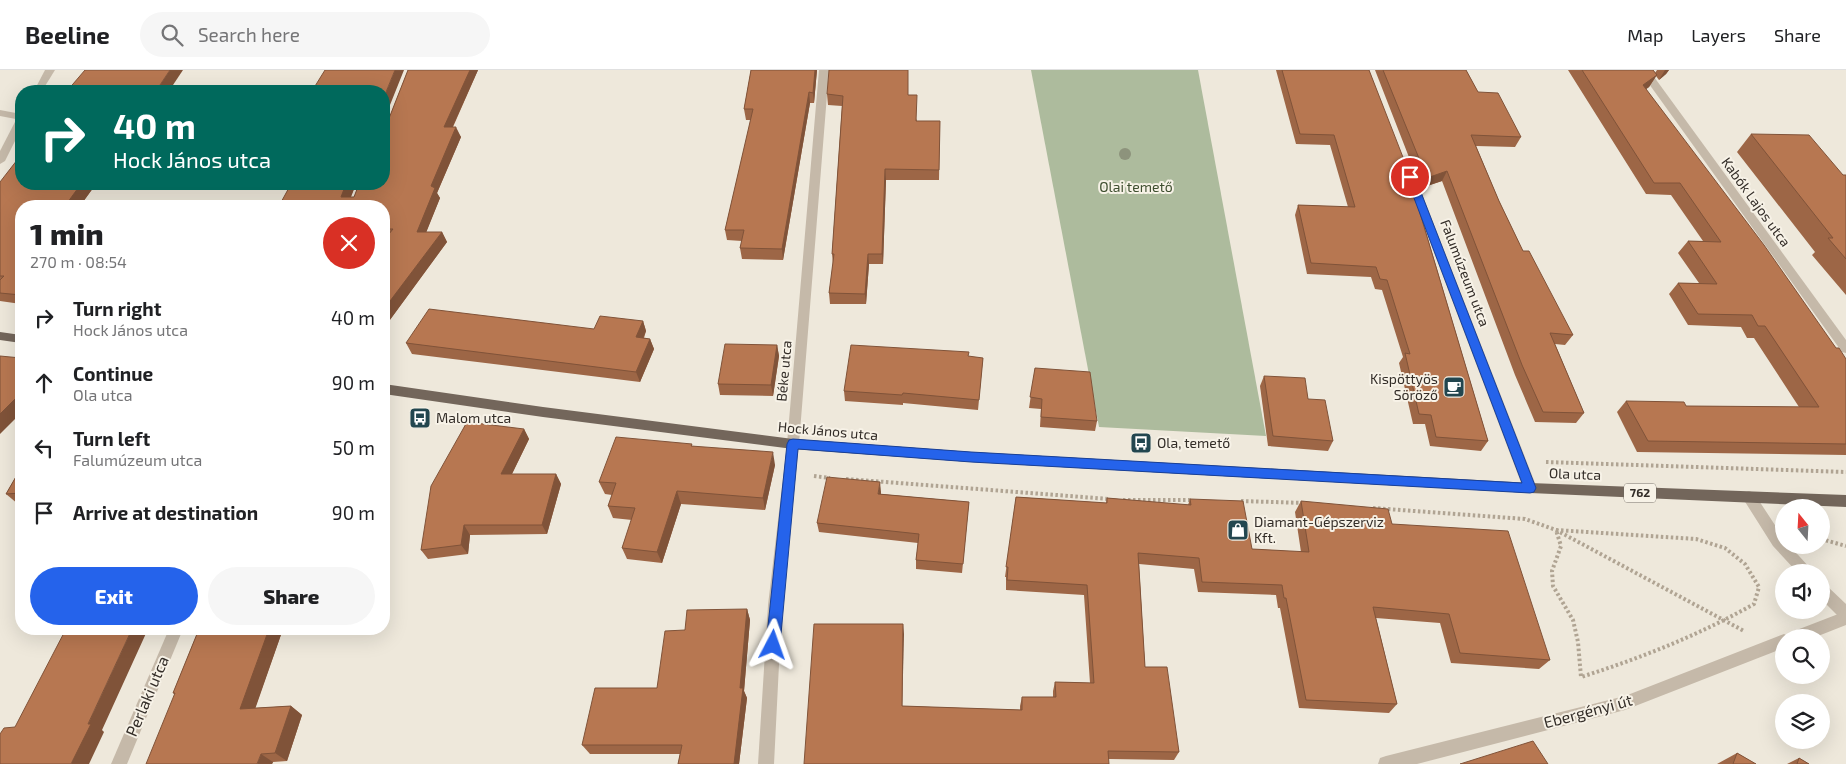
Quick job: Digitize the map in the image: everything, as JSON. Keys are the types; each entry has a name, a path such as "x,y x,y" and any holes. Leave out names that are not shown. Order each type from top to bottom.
{"main road":[{"path":"0,336 15,338"},
{"name":"Hock János utca","path":"390,390 543,412 793,444 980,458 1273,474"},
{"name":"Ola utca","path":"1273,474 1530,488 1846,501"}],"street":[{"path":"41,85 50,70"},
{"name":"Béke utca","path":"766,764 775,605 793,444 824,70"},
{"name":"Kabók Lajos utca","path":"1644,70 1846,349"},
{"path":"0,113 15,117"},
{"path":"1,157 15,130"},
{"name":"Falumúzeum utca","path":"1404,159 1530,488"},
{"path":"1749,497 1778,542 1798,564"},
{"path":"1815,629 1846,616 1830,599"},
{"name":"Perlaki utca","path":"119,764 173,635"},
{"name":"Ebergényi út","path":"1386,764 1625,703 1775,645"}],"path":[{"path":"1520,461 1846,472"},
{"path":"790,474 1104,499 1201,500"},
{"path":"1240,501 1308,503"},
{"path":"1368,507 1525,519 1556,530 1726,620 1775,643"},
{"path":"1556,530 1696,539 1725,548 1745,564 1759,587 1754,604 1693,637 1636,660 1581,677 1578,642 1573,620 1553,586 1552,570 1562,546 1556,530"},
{"path":"1830,542 1846,546"}],"green space":[{"name":"Olai temető","path":"1031,70 1198,70 1266,436 1099,427"}],"building":[{"path":"85,70 170,70 160,85 72,85"},
{"path":"325,70 395,70 389,85 316,85"},
{"path":"408,70 470,70 444,127 456,127 431,186 435,188 417,232 442,232 390,301 390,233 393,229 390,229 390,200 282,200 288,190 344,190 341,197 354,197 357,190 390,190 390,116"},
{"path":"751,70 815,70 813,93 809,92 782,249 740,248 744,230 725,230 753,109 744,109"},
{"path":"829,70 908,70 908,95 917,95 916,121 940,121 939,170 885,169 882,254 868,254 865,294 829,293 834,254 832,254 843,96 827,94"},
{"path":"1282,70 1369,70 1413,183 1411,183 1488,441 1436,437 1431,415 1419,414 1405,353 1410,354 1387,280 1380,279 1376,267 1311,263 1298,205 1355,207 1334,135 1300,134"},
{"path":"1383,70 1466,70 1478,92 1498,93 1521,137 1471,135 1523,251 1529,251 1573,335 1550,333 1584,413 1543,412 1522,365 1447,171 1427,178"},
{"path":"1582,70 1653,70 1657,75 1643,85 1764,245 1836,348 1839,348 1846,359 1846,444 1648,441 1626,401 1684,402 1686,406 1819,407 1765,326 1758,326 1752,315 1698,314 1678,283 1717,284 1688,241 1721,242 1680,183 1654,183"},
{"path":"1751,134 1809,135 1843,175 1846,175 1846,259 1828,238 1833,238"},
{"path":"15,163 15,190 77,190 69,200 15,200 15,294 0,293 0,280 4,276 0,276 0,182"},
{"path":"429,309 594,329 600,316 643,321 636,337 650,339 636,372 406,343"},
{"path":"725,344 777,345 771,385 718,384"},
{"path":"851,345 969,352 968,356 983,358 979,400 903,393 902,395 844,391"},
{"path":"0,356 15,357 15,399 0,414"},
{"path":"1035,368 1090,372 1097,421 1041,417 1042,399 1030,397"},
{"path":"1264,376 1305,378 1308,399 1325,400 1333,441 1273,436"},
{"path":"467,422 524,429 501,474 556,474 542,525 464,525 461,545 421,550 431,486"},
{"path":"616,437 692,444 691,446 773,452 763,498 677,491 657,552 622,548 635,508 608,506 616,483 599,482"},
{"path":"827,477 880,482 878,494 969,502 963,564 916,560 919,534 817,523"},
{"path":"15,478 15,493 6,494"},
{"path":"1016,497 1107,503 1107,498 1191,505 1190,499 1243,501 1252,549 1309,552 1301,501 1388,509 1392,524 1508,531 1550,660 1460,653 1449,614 1373,607 1397,704 1306,700 1282,585 1202,582 1199,558 1138,553 1145,667 1167,667 1179,752 1108,751 1109,764 804,764 814,624 903,624 902,706 1022,710 1022,697 1056,697 1055,682 1094,683 1087,585 1007,580 1008,567 1006,567"},
{"path":"747,609 740,688 743,688 734,764 678,764 682,745 582,745 595,688 657,688 665,631 685,630 687,610"},
{"path":"63,635 129,635 88,724 91,724 71,764 0,764 0,734 4,728 15,727"},
{"path":"197,635 267,635 240,709 291,706 275,753 261,754 257,764 146,764 175,693 173,693"},
{"path":"1533,741 1548,764 1460,764"},
{"path":"1737,753 1756,764 1733,764"},
{"path":"1799,758 1809,764 1797,764"}],"place":[{"name":"Kispöttyös Söröző","path":"1454,387"},
{"name":"Malom utca","path":"420,418"},
{"name":"Ola, temető","path":"1141,443"},
{"name":"Diamant-Gépszerviz Kft.","path":"1238,530"}],"route":[{"path":"773,645 775,605 793,444 971,457 1530,488 1410,177"}]}
